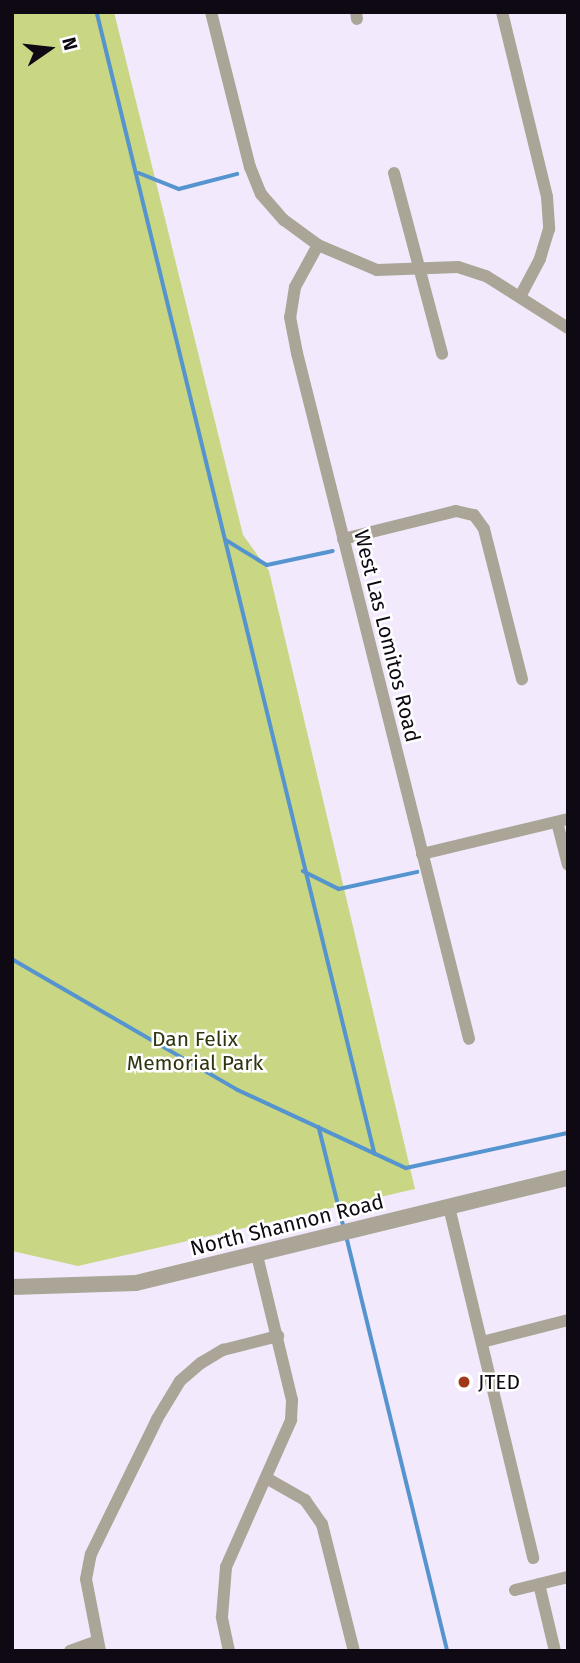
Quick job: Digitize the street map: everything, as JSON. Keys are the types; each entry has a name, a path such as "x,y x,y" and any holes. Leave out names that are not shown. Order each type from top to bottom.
{"street":[{"path":"211,12 261,194 284,220 318,245 377,270 420,271 458,267 521,294 568,328"},
{"path":"502,12 547,197 549,229 540,259 521,294"},
{"path":"394,173 442,354"},
{"name":"West Las Lomitos Road","path":"318,245 295,287 290,317 469,1039"},
{"path":"343,539 473,509 484,528 522,680"},
{"path":"422,855 562,821 568,865"},
{"name":"North Shannon Road","path":"12,1287 136,1283 568,1178"},
{"path":"449,1207 533,1558"},
{"path":"229,1651 222,1617 226,1567 268,1479 291,1420 292,1400 257,1255"},
{"path":"482,1342 568,1320"},
{"path":"70,1651 98,1646 86,1579 91,1554 163,1409 180,1381 201,1363 223,1350 278,1336"},
{"path":"268,1479 306,1500 322,1524 355,1651"},
{"path":"515,1590 568,1577"},
{"path":"539,1584 555,1651"}],"green space":[{"name":"Dan Felix Memorial Park","path":"12,12 114,12 243,535 269,571 415,1189 78,1266 12,1251"}],"waterway":[{"path":"97,12 375,1154"},
{"path":"139,173 179,189 237,174"},
{"path":"226,540 267,565 333,551"},
{"path":"303,871 339,889 417,872"},
{"path":"12,959 238,1090 406,1168 568,1133"},
{"path":"319,1127 344,1227"},
{"path":"347,1238 448,1651"}],"place":[{"name":"JTED","path":"464,1382"}]}
